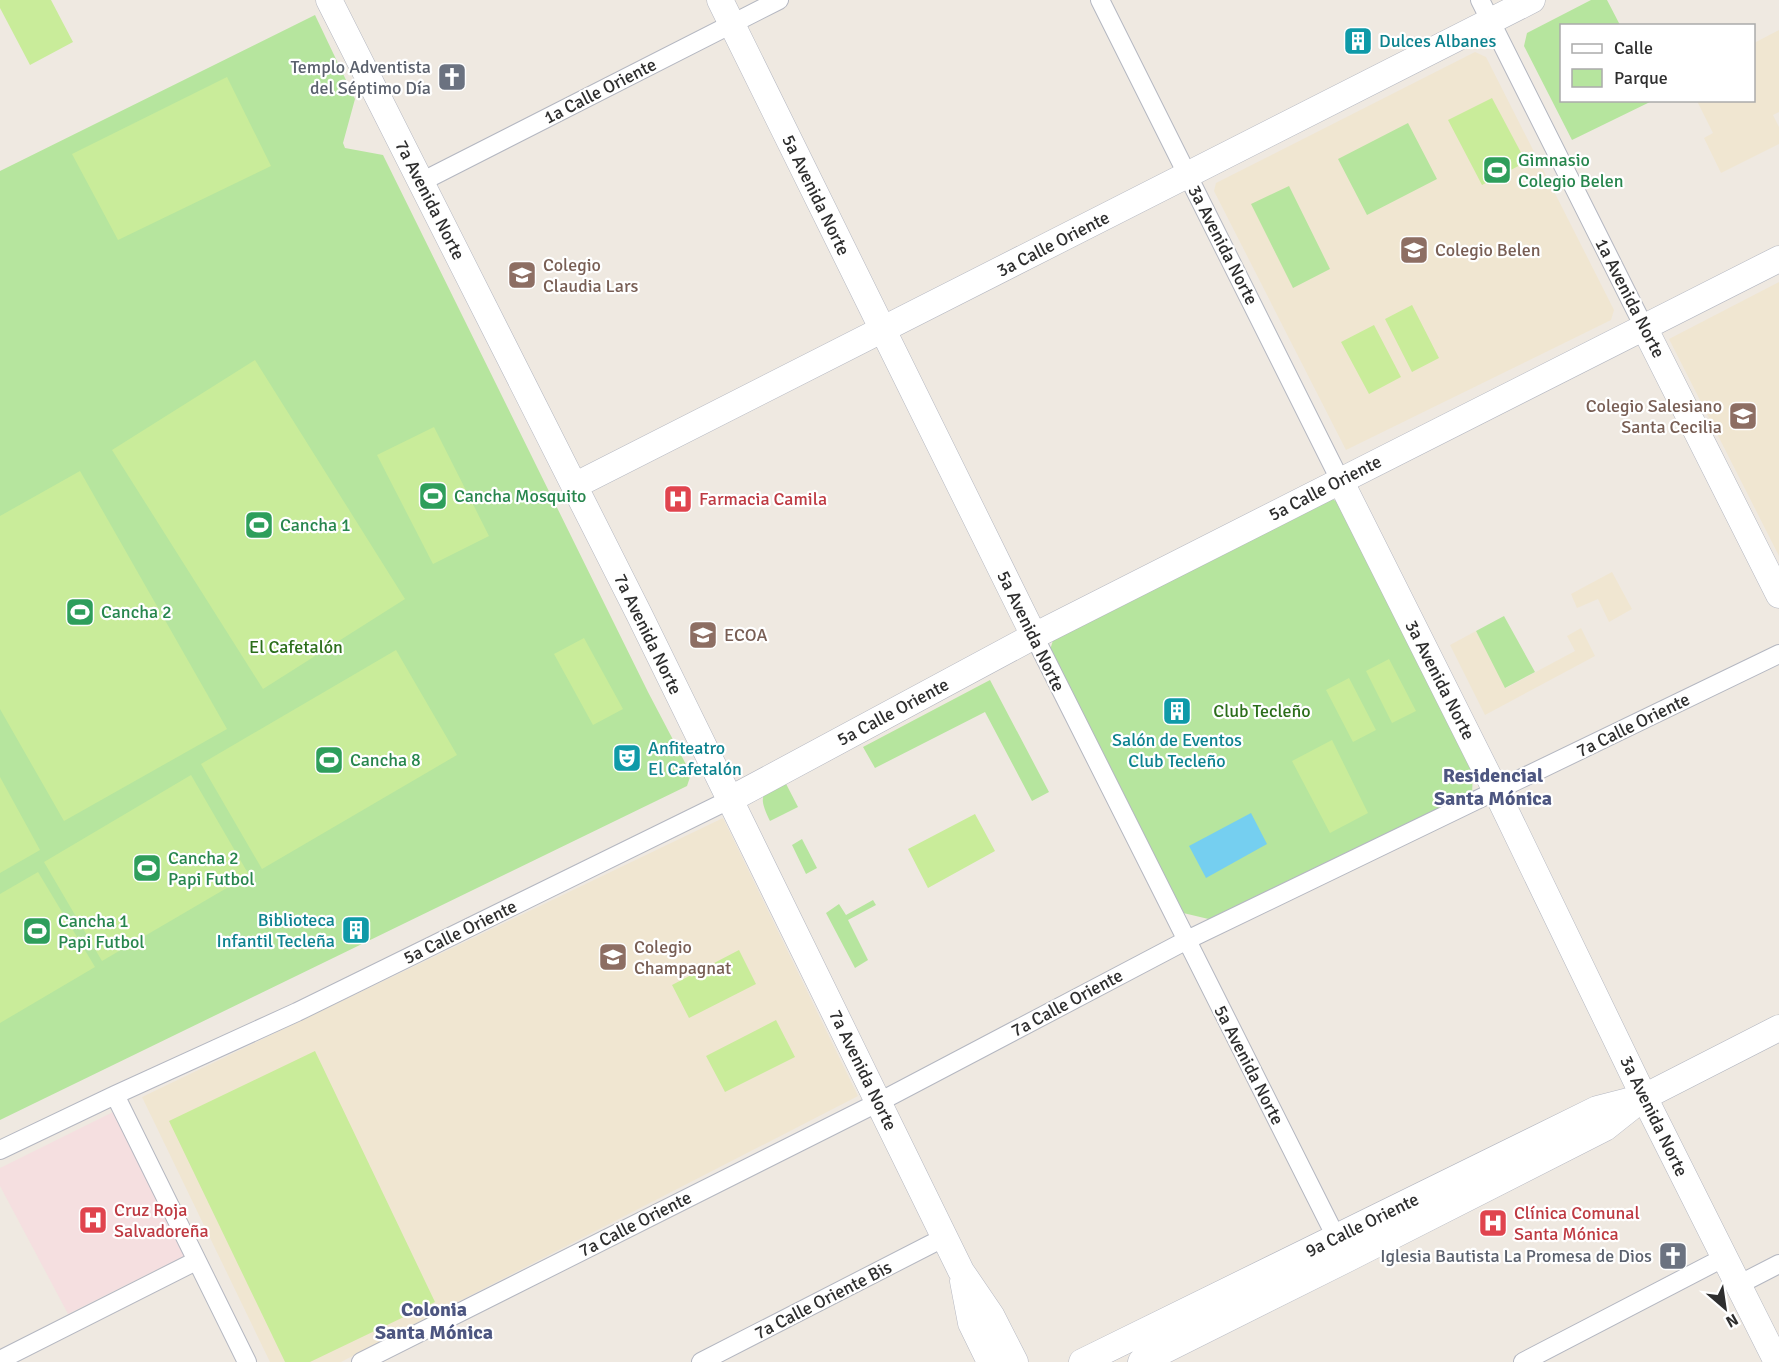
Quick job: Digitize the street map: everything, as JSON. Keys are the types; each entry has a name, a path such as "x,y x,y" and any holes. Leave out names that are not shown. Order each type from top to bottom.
{"street":[{"name":"7a Avenida Norte","path":"329,0 639,614 961,1271 991,1314 1016,1362"},
{"name":"5a Avenida Norte","path":"720,0 1034,636 1342,1249"},
{"name":"1a Calle Oriente","path":"421,182 779,0"},
{"name":"3a Avenida Norte","path":"1100,0 1496,791 1644,1097 1738,1285 1775,1350"},
{"name":"3a Calle Oriente","path":"574,486 1187,175 1485,10 1532,0"},
{"name":"1a Avenida Norte","path":"1485,10 1779,596"},
{"name":"5a Calle Oriente","path":"0,1150 114,1095 297,1012 729,800 1034,636 1779,259"},
{"name":"7a Calle Oriente","path":"361,1362 879,1102 1187,940 1779,654"},
{"name":"9a Calle Oriente","path":"1141,1362 1597,1109 1644,1097 1779,1028"},
{"path":"114,1095 247,1362"},
{"name":"7a Calle Oriente Bis","path":"701,1362 945,1237"},
{"name":"9a Calle Oriente","path":"1082,1362 1342,1249"},
{"path":"1523,1362 1725,1257"},
{"path":"0,1360 196,1261"},
{"path":"1738,1285 1779,1264"},
{"name":"7a Avenida Norte","path":"961,1271 972,1323 990,1362"}],"shaded area":[{"path":"1779,30 1779,112 1773,115 1779,127 1779,144 1721,173 1704,138 1713,133 1698,102 1755,102 1755,42"},
{"name":"Colegio Belen","path":"1475,52 1486,57 1614,310 1611,320 1346,450 1214,191 1216,183"},
{"name":"Colegio Salesiano Santa Cecilia","path":"1779,282 1779,556 1669,339"},
{"path":"1612,572 1632,609 1609,622 1598,599 1577,608 1571,594"},
{"path":"1581,628 1595,656 1485,715 1450,645 1476,631 1506,688 1575,651 1567,636"},
{"name":"Colegio Champagnat","path":"723,818 858,1096 341,1362 270,1362 142,1097"},
{"name":"Cruz Roja Salvadoreña","path":"113,1112 186,1255 68,1314 0,1186 0,1168"}],"green space":[{"path":"0,0 51,0 73,42 30,65 0,8"},
{"path":"1591,0 1607,0 1619,24 1560,24 1560,102 1650,102 1572,140 1524,46 1527,33"},
{"name":"El Cafetalón","path":"315,15 355,99 343,143 345,148 383,155 648,692 691,774 687,786 0,1120 0,171"},
{"path":"227,77 271,166 118,240 72,154"},
{"path":"1492,98 1526,162 1482,185 1448,120"},
{"path":"1408,123 1437,179 1367,215 1338,159"},
{"path":"1289,186 1330,269 1293,288 1251,204"},
{"path":"1412,305 1439,358 1412,372 1385,319"},
{"path":"1374,325 1401,377 1369,394 1341,342"},
{"name":"Cancha 1","path":"255,360 405,599 263,689 112,450"},
{"name":"Cancha Mosquito","path":"434,427 489,536 433,564 377,455"},
{"name":"Cancha 2","path":"80,471 227,729 64,821 0,709 0,516"},
{"name":"Club Tecleño","path":"1322,493 1346,507 1473,768 1472,796 1217,921 1179,912 1049,653 1056,631"},
{"path":"1504,616 1535,672 1505,688 1476,631"},
{"path":"584,638 623,709 593,725 554,654"},
{"name":"Cancha 8","path":"396,650 457,755 262,869 201,764"},
{"path":"1389,659 1416,711 1392,723 1366,671"},
{"path":"1349,678 1376,730 1353,742 1326,690"},
{"path":"990,680 1049,792 1032,801 985,712 875,768 863,747"},
{"path":"1332,740 1368,813 1330,833 1292,761"},
{"name":"Cancha 2 Papi Futbol","path":"191,775 249,875 102,961 44,862"},
{"path":"782,776 798,807 770,821 764,805 764,796 766,791"},
{"path":"0,777 40,850 0,873"},
{"path":"975,814 995,851 928,888 908,849"},
{"path":"802,839 817,868 806,874 792,845"},
{"name":"Cancha 1 Papi Futbol","path":"38,872 95,967 0,1023 0,894"},
{"path":"873,900 876,905 848,920 868,960 855,968 826,913 839,904 846,915"},
{"path":"739,950 756,984 689,1018 672,985"},
{"path":"776,1020 795,1057 725,1092 706,1056"},
{"path":"315,1051 435,1302 310,1362 285,1362 169,1121"}],"water":[{"path":"1251,813 1267,844 1206,878 1189,846"}],"place":[{"name":"Dulces Albanes","path":"1358,41"},
{"name":"Templo Adventista del Séptimo Día","path":"452,77"},
{"name":"Gimnasio Colegio Belen","path":"1497,170"},
{"name":"Colegio Belen","path":"1414,250"},
{"name":"Colegio Claudia Lars","path":"522,275"},
{"name":"Colegio Salesiano Santa Cecilia","path":"1743,416"},
{"name":"Cancha Mosquito","path":"433,496"},
{"name":"Farmacia Camila","path":"678,499"},
{"name":"Cancha 1","path":"259,525"},
{"name":"Cancha 2","path":"80,612"},
{"name":"ECOA","path":"703,635"},
{"name":"Salón de Eventos Club Tecleño","path":"1177,711"},
{"name":"Anfiteatro El Cafetalón","path":"627,758"},
{"name":"Cancha 8","path":"329,760"},
{"name":"Cancha 2 Papi Futbol","path":"147,868"},
{"name":"Biblioteca Infantil Tecleña","path":"356,930"},
{"name":"Cancha 1 Papi Futbol","path":"37,931"},
{"name":"Colegio Champagnat","path":"613,957"},
{"name":"Cruz Roja Salvadoreña","path":"93,1220"},
{"name":"Clínica Comunal Santa Mónica","path":"1493,1223"},
{"name":"Iglesia Bautista La Promesa de Dios","path":"1673,1256"}],"district":[{"name":"Residencial Santa Mónica","path":"1493,786"},
{"name":"Colonia Santa Mónica","path":"434,1320"}]}
